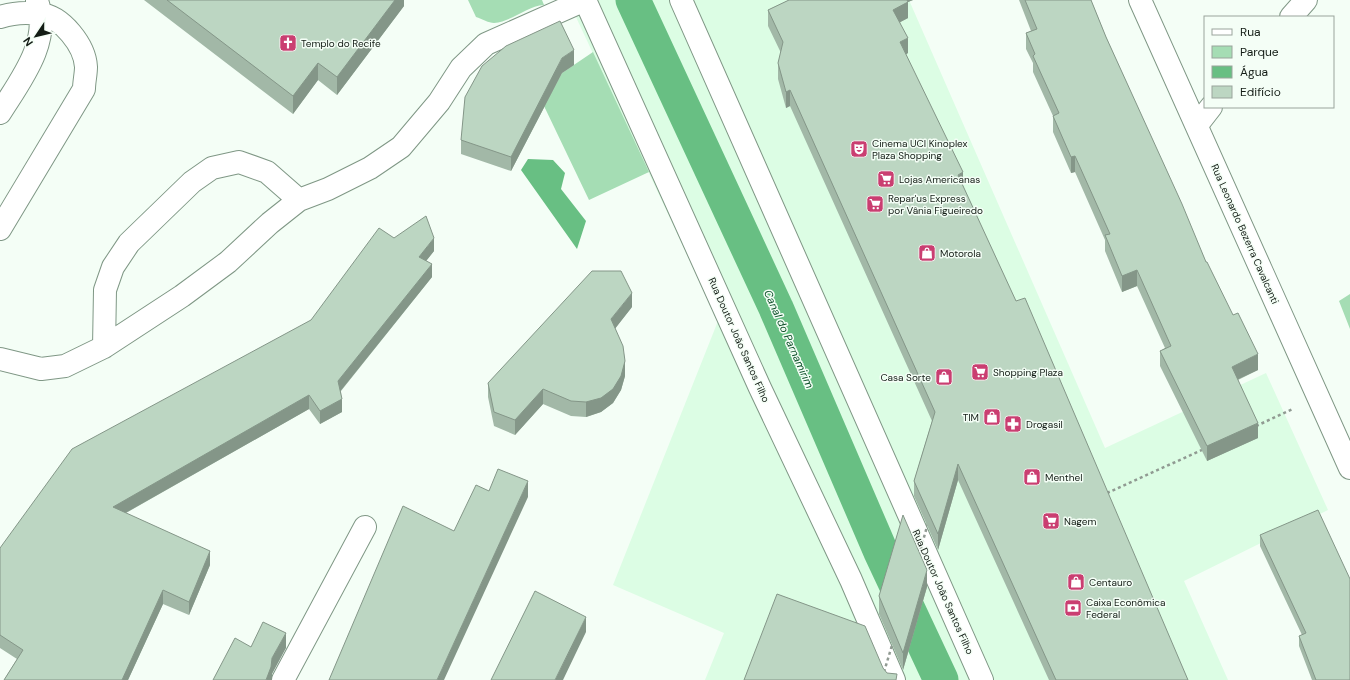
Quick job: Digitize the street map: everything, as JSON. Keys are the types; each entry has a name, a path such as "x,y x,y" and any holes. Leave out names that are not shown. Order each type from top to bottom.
{"street":[{"name":"Rua Doutor João Santos Filho","path":"585,0 760,388 851,580 889,676"},
{"path":"0,359 41,369 65,366 104,347 182,296 223,266 270,223 300,200 328,189 370,168 401,147 439,102 461,68 486,44 585,0"},
{"name":"Rua Doutor João Santos Filho","path":"681,0 982,680"},
{"name":"Rua Leonardo Bezerra Cavalcanti","path":"1140,0 1197,124 1350,468"},
{"path":"1292,16 1306,0"},
{"path":"0,17 39,7"},
{"path":"0,113 29,67 38,40 39,7"},
{"path":"0,229 84,89 86,66 78,41 63,25 39,7"},
{"path":"1197,124 1210,108"},
{"path":"104,347 105,290 112,267 129,243 192,182 212,168 239,162 267,172 300,200"},
{"path":"283,680 365,527"}],"path":[{"path":"1251,428 1294,409"},
{"path":"1103,495 1209,447"},
{"path":"917,560 930,516"},
{"path":"889,676 895,635"}],"shaded area":[{"path":"568,0 909,0 1105,448 1266,373 1328,510 1184,581 1228,680 705,680 724,633 613,585 718,321"}],"green space":[{"path":"468,0 542,0 544,5 532,8 501,22 494,23 476,17"},
{"path":"593,52 649,172 589,200 544,106 562,73"},
{"path":"1350,294 1350,329 1339,301"}],"water":[{"path":"528,159 553,160 565,173 561,189 586,221 577,249 521,170"}],"building":[{"name":"Templo do Recife","path":"167,0 395,0 337,77 318,63 293,96"},
{"name":"Shopping Plaza","path":"789,0 907,0 908,2 893,10 908,38 900,42 963,172 958,175 1016,301 1025,298 1188,680 1056,680 958,464 938,534 914,481 935,412 790,90 786,92 778,63 783,42 768,10"},
{"path":"1025,0 1091,0 1106,37 1182,204 1206,262 1233,315 1238,313 1258,354 1232,367 1258,423 1207,446 1160,351 1171,346 1137,270 1122,276 1105,235 1110,234 1075,156 1071,157 1053,116 1059,113 1033,56 1035,54 1026,33 1037,29"},
{"path":"560,21 574,50 562,58 511,157 461,140 465,97 482,66 506,46"},
{"path":"426,216 434,238 419,257 432,264 338,381 342,399 320,411 309,395 113,507 210,551 189,602 163,590 122,680 4,680 23,650 0,635 0,548 72,449 311,320 379,228 394,238"},
{"path":"592,271 621,271 632,293 611,319 623,346 625,361 621,376 613,389 601,398 586,402 571,401 543,389 515,420 494,412 488,383"},
{"path":"498,469 528,481 437,680 329,680 403,506 454,531 476,485 489,491"},
{"path":"1318,510 1350,579 1350,680 1316,680 1299,636 1306,633 1260,535"},
{"path":"903,515 927,570 903,653 879,596"},
{"path":"535,591 586,617 555,680 491,680"},
{"path":"777,594 865,626 883,668 887,673 897,674 896,680 744,680"},
{"path":"263,622 286,633 272,658 271,667 266,680 213,680 235,638 251,647"}],"waterway":[{"name":"Canal do Parnamirim","path":"633,0 776,308 881,552 941,680"}],"place":[{"name":"Templo do Recife","path":"288,43"},
{"name":"Cinema UCI Kinoplex Plaza Shopping","path":"859,149"},
{"name":"Lojas Americanas","path":"886,179"},
{"name":"Repar'us Express por Vânia Figueiredo","path":"875,204"},
{"name":"Motorola","path":"927,253"},
{"name":"Shopping Plaza","path":"980,372"},
{"name":"Casa Sorte","path":"944,377"},
{"name":"TIM","path":"992,417"},
{"name":"Drogasil","path":"1013,424"},
{"name":"Menthel","path":"1032,477"},
{"name":"Nagem","path":"1051,521"},
{"name":"Centauro","path":"1076,582"},
{"name":"Caixa Econômica Federal","path":"1073,608"}]}
